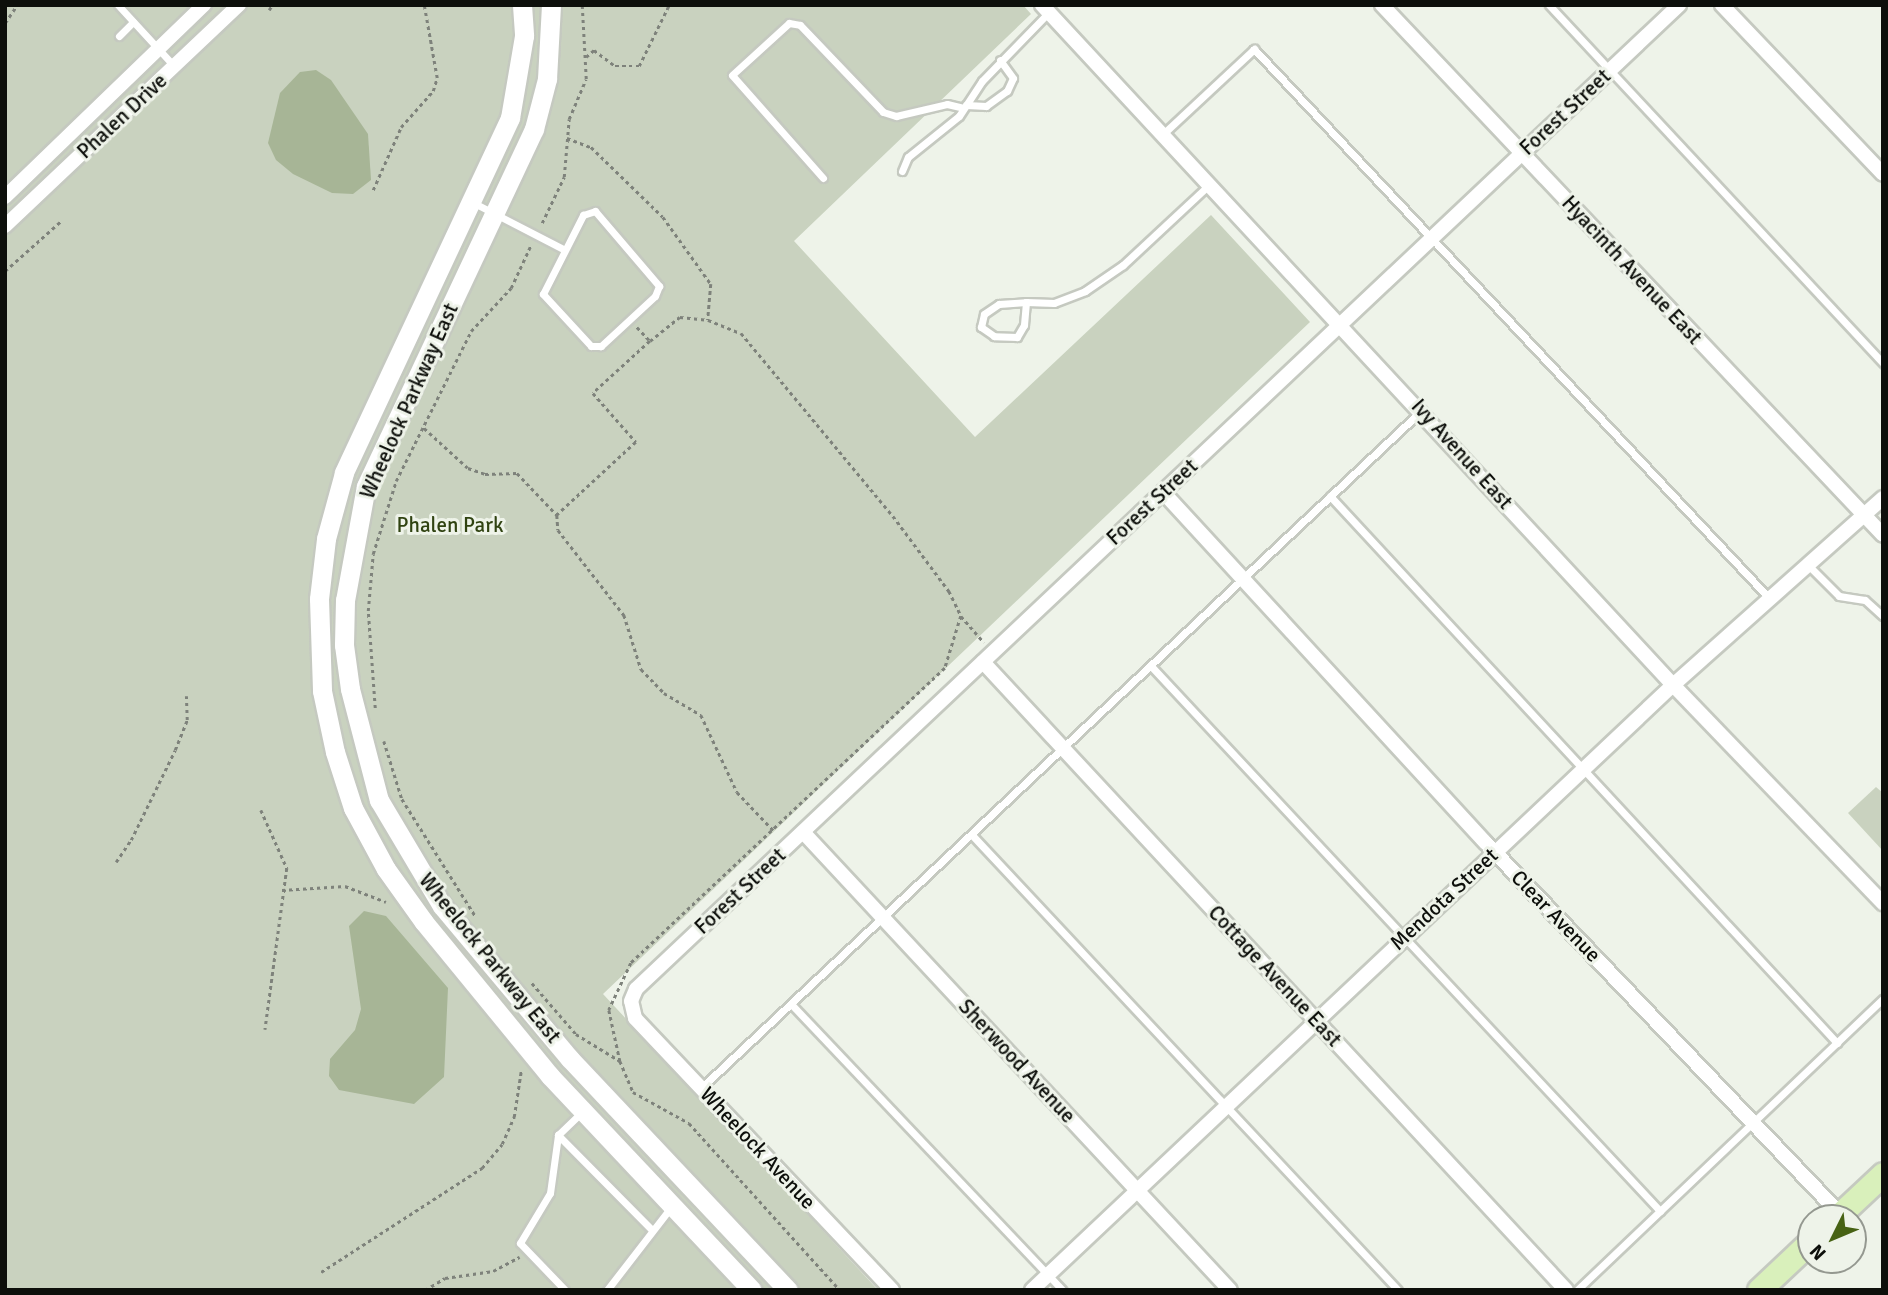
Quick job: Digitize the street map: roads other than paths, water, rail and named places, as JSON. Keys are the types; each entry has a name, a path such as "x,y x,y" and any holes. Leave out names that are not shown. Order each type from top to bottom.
{"main road":[{"path":"1851,1204 1883,1174"},
{"path":"1759,1290 1797,1254"}],"street":[{"name":"Phalen Drive","path":"5,197 204,5"},
{"name":"Phalen Drive","path":"5,226 239,5"},
{"name":"Wheelock Parkway East","path":"522,5 524,36 510,118 344,473 327,539 319,599 322,691 354,808 386,869 424,922 583,1111 752,1290"},
{"name":"Wheelock Parkway East","path":"551,5 547,79 534,129 366,486 345,600 344,645 362,746 379,800 410,857 442,906 603,1094 789,1290"},
{"name":"Hyacinth Avenue East","path":"1382,5 1883,535"},
{"name":"Forest Street","path":"631,1001 636,989 1679,5"},
{"path":"1722,5 1883,174"},
{"name":"Ivy Avenue East","path":"1046,9 1422,410 1673,685 1883,903"},
{"name":"Clear Avenue","path":"1163,492 1240,580 1753,1122 1827,1204"},
{"name":"Mendota Street","path":"1032,1290 1494,851 1673,685 1883,498"},
{"name":"Cottage Avenue East","path":"988,657 1063,748 1566,1290"},
{"name":"Sherwood Avenue","path":"803,832 1230,1290"},
{"name":"Wheelock Avenue","path":"631,1001 635,1018 892,1290"},
{"path":"583,1111 603,1094"},
{"path":"673,1205 690,1185"}],"lane":[{"path":"118,5 174,66"},
{"path":"1549,5 1883,363"},
{"path":"902,171 919,145 941,134 1000,60 1046,9"},
{"path":"118,36 133,22"},
{"path":"823,178 732,75 789,23 800,25 883,112 896,116 947,104 986,106 1007,91 1013,78 1000,60"},
{"path":"1163,134 1254,50 1769,598"},
{"path":"1026,302 1024,325 1017,337 994,336 981,327 984,314 999,304 1026,302 1054,303 1085,291 1123,265 1210,184"},
{"path":"470,201 563,249"},
{"path":"595,211 659,286 655,296 601,346 592,346 543,294 563,249 583,215 595,211"},
{"path":"701,1088 1422,410"},
{"path":"1330,496 1585,767 1837,1043"},
{"path":"1807,564 1839,596 1865,600 1883,616"},
{"path":"1151,666 1660,1211"},
{"path":"972,835 1398,1290"},
{"path":"1577,1290 1883,999"},
{"path":"791,1004 1062,1290"},
{"path":"565,1290 520,1243 550,1193 558,1135 583,1111"},
{"path":"558,1135 652,1230"},
{"path":"607,1290 673,1205"}],"park label":[{"name":"Phalen Park","path":"450,525"}]}
